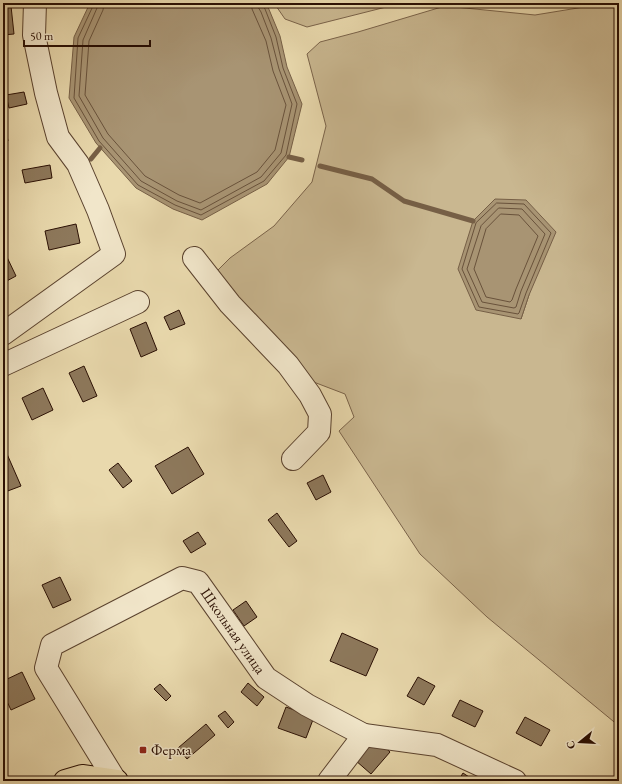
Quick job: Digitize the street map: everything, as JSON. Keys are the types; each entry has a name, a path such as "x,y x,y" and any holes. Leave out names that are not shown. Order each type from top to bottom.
{"main road":[{"path":"65,781 82,776 116,780"}],"street":[{"path":"3,334 114,254 98,210 78,164 58,137 46,93 34,35 35,4"},
{"path":"194,258 230,304 288,365 310,395 320,414 318,432 294,459"},
{"path":"3,365 138,302"},
{"name":"Школьная улица","path":"116,780 46,668 52,645 182,578 198,582 266,678 307,705 364,735 437,745 514,781"},
{"path":"329,781 364,735"}],"shaded area":[{"path":"274,3 402,3 307,27 285,19"},
{"path":"616,3 619,3 619,726 487,617 420,554 339,431 354,417 345,394 311,381 241,307 216,272 230,258 274,226 312,182 326,126 307,54 320,42 445,6 535,15 584,7 615,5","holes":["526,200 529,295 521,319"]}],"water":[{"path":"90,3 265,3 280,36 287,67 302,104 289,157 267,184 202,220 173,209 136,188 96,143 69,98 74,37"},
{"path":"495,199 526,200 556,232 529,295 521,319 476,310 458,269 473,221"}],"building":[{"path":"11,6 14,34 3,35 3,7"},
{"path":"24,92 27,104 9,108 6,95"},
{"path":"5,125 8,141 3,142 3,126"},
{"path":"50,165 52,178 25,183 22,170"},
{"path":"3,199 6,216 3,216"},
{"path":"76,224 80,243 49,250 45,231"},
{"path":"5,253 16,276 3,283 3,254"},
{"path":"179,310 185,324 170,330 164,317"},
{"path":"146,322 157,350 141,357 130,329"},
{"path":"84,366 97,396 83,402 69,373"},
{"path":"43,388 53,410 32,420 22,398"},
{"path":"188,447 204,474 172,494 155,466"},
{"path":"7,454 21,486 5,492 3,487 3,456"},
{"path":"118,463 132,481 123,488 109,470"},
{"path":"323,475 331,492 316,500 307,483"},
{"path":"277,513 297,541 289,547 268,520"},
{"path":"198,532 206,544 191,553 183,541"},
{"path":"60,577 71,600 53,608 42,585"},
{"path":"246,601 257,617 244,626 233,610"},
{"path":"342,633 378,649 366,676 330,661"},
{"path":"22,672 35,699 11,710 3,693 3,681"},
{"path":"418,677 435,686 424,705 407,696"},
{"path":"248,683 264,697 257,706 241,692"},
{"path":"160,684 171,696 166,701 154,689"},
{"path":"460,700 483,711 475,727 452,716"},
{"path":"286,707 314,717 306,738 278,728"},
{"path":"225,711 234,722 228,728 218,716"},
{"path":"525,717 550,730 541,746 516,733"},
{"path":"206,724 215,735 187,759 178,748"},
{"path":"375,738 390,752 371,774 355,760"},
{"path":"463,773 475,781 458,781"}],"waterway":[{"path":"91,159 100,148"},
{"path":"289,157 302,160"},
{"path":"320,166 372,179 404,201 473,221"}],"place":[{"name":"Ферма","path":"143,750"}]}
